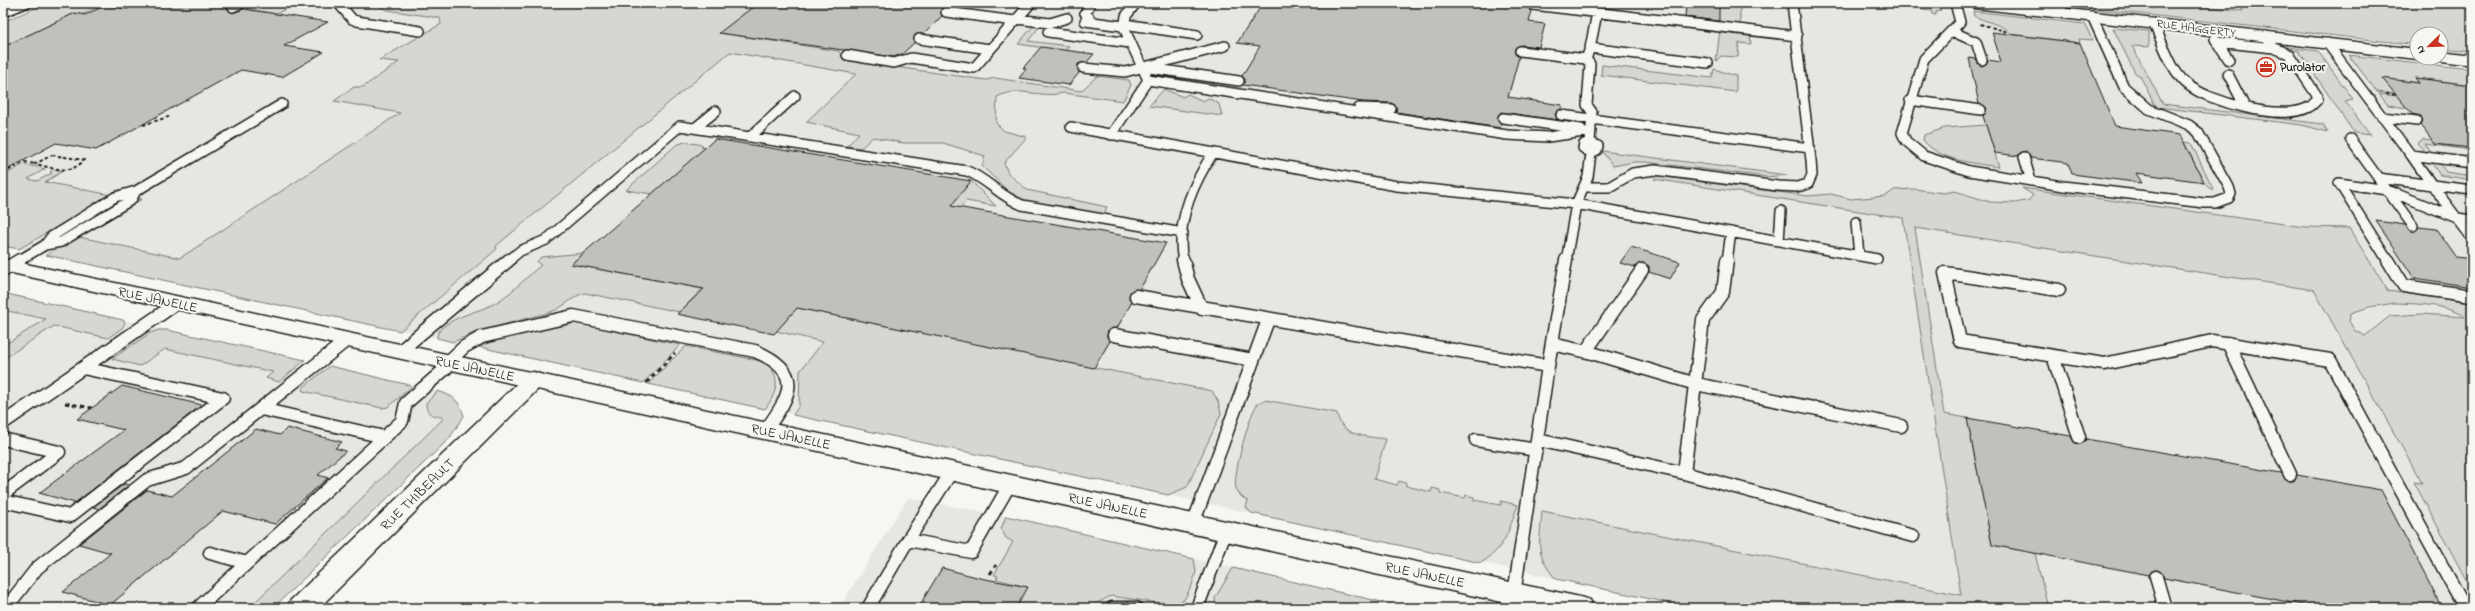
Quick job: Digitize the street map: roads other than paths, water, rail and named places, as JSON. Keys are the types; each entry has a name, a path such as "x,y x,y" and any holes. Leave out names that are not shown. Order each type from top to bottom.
{"main road":[{"path":"3,12 24,3"},
{"name":"RUE HAGGERTY","path":"1974,3 2061,8 2092,16 2153,23 2213,36 2270,42 2327,43 2409,53"},
{"path":"2449,57 2472,60"},
{"name":"RUE JANELLE","path":"5,267 534,380 1578,608"},
{"name":"RUE THIBEAULT","path":"301,608 534,380"}],"lane":[{"path":"234,8 242,3"},
{"path":"338,3 352,19 357,21 420,31"},
{"path":"847,55 894,63 911,58 974,68 1031,3"},
{"path":"1086,21 1089,17 1085,13 1089,7 1088,3"},
{"path":"1136,3 1126,16 1124,25 1130,43 1148,80"},
{"path":"1585,187 1609,187 1633,173 1655,170 1778,186 1803,186 1808,184 1812,175 1810,148 1792,3"},
{"path":"1955,3 1960,22 1924,59 1910,100 1902,132 1913,148 1924,156 1969,171 2031,182 2204,203 2224,201 2232,194 2198,132 2189,125 2149,109 2124,87 2092,16"},
{"path":"1533,5 1796,36"},
{"path":"946,12 1050,23 1067,18"},
{"path":"1586,59 1590,48 1597,12"},
{"path":"1053,16 1197,35"},
{"path":"2153,23 2181,78 2188,85 2212,97 2245,107 2283,112 2295,111 2310,107 2318,99 2289,54 2270,42"},
{"path":"1952,31 1976,42 1982,60"},
{"path":"1048,32 1130,43"},
{"path":"2213,36 2229,60"},
{"path":"918,39 990,49"},
{"path":"2327,43 2472,238"},
{"path":"1083,68 1125,72 1225,46"},
{"path":"1590,48 1708,63"},
{"path":"1514,594 1548,366 1576,204 1585,187 1591,153 1597,150 1598,146 1590,142 1592,112 1587,105 1590,64 1586,59 1520,51"},
{"path":"1143,67 1239,81"},
{"path":"2228,74 2245,107"},
{"path":"1148,80 1373,116 1522,136 1548,138 1591,130"},
{"path":"1112,135 1148,80"},
{"path":"750,137 795,96"},
{"path":"1910,100 1981,110"},
{"path":"5,267 45,245 61,242 73,235 131,200 136,191 282,104"},
{"path":"1318,106 1390,109"},
{"path":"695,128 716,111"},
{"path":"1561,114 1592,120 1810,148"},
{"path":"2382,117 2417,121"},
{"path":"1503,118 1591,130"},
{"path":"400,351 520,252 546,240 680,126 750,137 830,145 967,171 981,177 1005,199 1022,205 1183,232"},
{"path":"1071,127 1397,186 1576,204 1877,259"},
{"path":"2350,139 2413,226"},
{"path":"1202,309 1185,270 1182,247 1183,232 1184,218 1194,183 1213,153"},
{"path":"2411,155 2472,163"},
{"path":"2024,157 2031,182"},
{"path":"2378,178 2472,190"},
{"path":"2472,220 2457,218 2387,190 2339,183 2404,286 2472,296"},
{"path":"1779,241 1780,211"},
{"path":"1856,222 1859,256"},
{"path":"1684,473 1703,320 1723,292 1731,232"},
{"path":"1586,351 1642,270"},
{"path":"2059,290 1945,273 1960,341 2104,364 2212,341 2330,360 2464,608"},
{"path":"1136,296 1202,309 1548,366"},
{"path":"3,423 177,303"},
{"path":"198,608 402,421 406,404 464,347 482,337 573,316 755,351 776,359 782,364 788,383 786,401 765,431"},
{"path":"1193,524 1268,320"},
{"path":"1114,335 1253,360"},
{"path":"6,608 37,568 147,480 186,468 347,340"},
{"path":"2228,343 2290,474"},
{"path":"1552,344 1586,351 1696,384 1901,426"},
{"path":"2053,356 2079,437"},
{"path":"3,500 70,516 223,398 83,368"},
{"path":"261,409 384,437"},
{"path":"3,439 59,452 3,494"},
{"path":"1476,440 1537,445 1684,473 1913,536"},
{"path":"868,608 908,540 952,471"},
{"path":"908,540 971,552 1010,484"},
{"path":"1197,608 1226,531"},
{"path":"210,552 247,563"},
{"path":"2156,577 2166,608"},
{"path":"1112,608 1136,608"}],"place":[{"name":"Purolator","path":"2266,67"}]}
